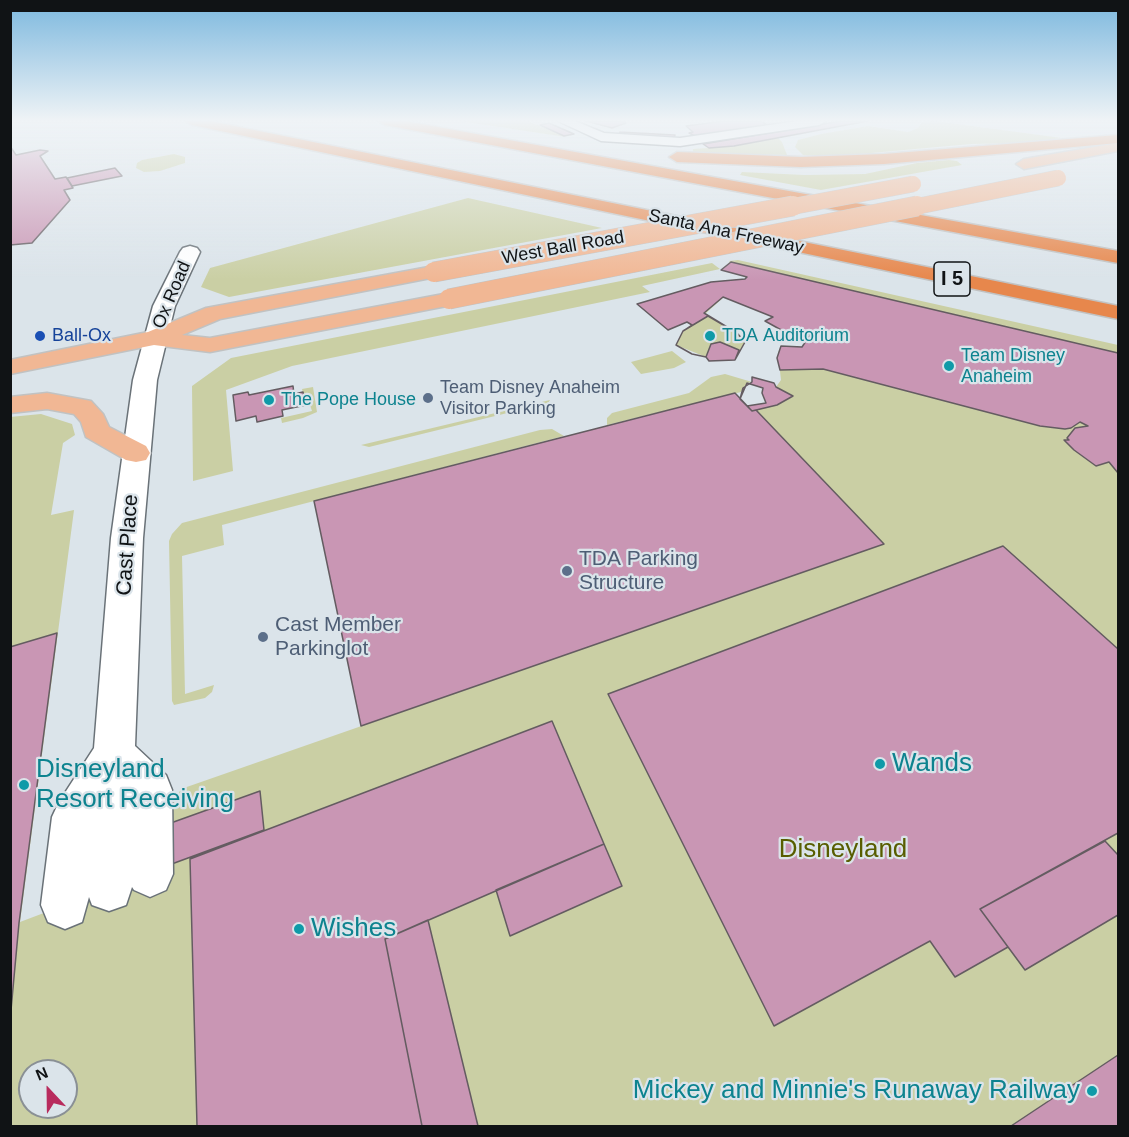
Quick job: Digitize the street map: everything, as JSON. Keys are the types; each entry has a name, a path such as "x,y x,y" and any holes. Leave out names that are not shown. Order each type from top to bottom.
{"highway":[{"name":"Santa Ana Freeway","path":"451,174 1119,313"},
{"path":"675,174 1119,257"},
{"path":"1073,304 1119,319"}],"main road":[{"name":"West Ball Road","path":"154,338 210,345 1078,175"},
{"name":"West Ball Road","path":"10,367 154,338 214,313 930,181"},
{"path":"10,405 47,401 82,407 94,420 96,431 136,453"}],"street":[{"name":"Ox Road","path":"154,338 164,306 190,252"},
{"name":"Cast Place","path":"109,888 114,754 127,538 145,380 154,338"},
{"name":"Cast Place","path":"65,905 74,817 114,754"},
{"path":"114,754 151,790 150,874"}],"green space":[{"path":"911,174 821,190 740,175"},
{"path":"468,198 602,228 229,297 201,287 210,268"},
{"name":"Disneyland","path":"738,260 1118,345 1118,1126 11,1126 10,417 41,414 72,424 75,435 63,443 51,515 74,510 20,922 65,905 170,809 181,789 883,544 756,410 777,405 792,397 776,387 781,380 778,353 781,346 802,347 810,335 798,328 790,333 783,331 765,321 772,317 724,297 705,314 737,333 745,342 735,360 709,361 706,357 676,345 683,331 691,325 687,322 668,330 637,304 711,282 745,279 746,277 721,270 730,262"},
{"path":"712,263 720,269 642,286 650,292 292,366 226,390 233,471 193,481 192,386 231,358"},
{"path":"672,351 686,362 674,368 641,374 631,362"},
{"path":"725,374 752,382 747,383 741,392 607,425 607,418 612,413 689,393 711,377"},
{"path":"313,387 317,412 282,423 281,418 312,411 310,405 306,405 302,389"},
{"path":"550,400 548,403 369,447 361,445"},
{"path":"552,429 564,436 222,525 224,545 182,556 185,694 214,685 212,692 205,698 174,705 172,701 169,541 182,523 540,430"}],"building":[{"path":"10,174 52,174 55,179 66,177 73,188 64,190 70,200 32,243 10,245"},
{"path":"86,174 120,174 122,176 72,186 67,178"},
{"name":"Team Disney Anaheim","path":"731,262 1118,353 1118,473 1109,462 1096,466 1064,440 1069,440 1067,438 1075,428 1088,426 1080,422 1065,429 1040,426 823,369 780,370 777,358 781,346 802,347 810,335 798,328 790,333 783,331 765,321 773,317 723,297 704,313 737,333 745,342 735,360 709,361 706,357 692,354 676,345 683,331 692,325 687,322 668,330 637,304 711,282 745,279 747,277 721,270"},
{"name":"TDA Auditorium","path":"708,316 737,333 745,342 735,360 709,361 706,357 692,354 676,345 683,331"},
{"path":"720,342 739,350 735,360 709,361 706,357 711,344"},
{"path":"752,377 774,383 776,387 793,396 777,405 752,411 740,399 743,388 752,382"},
{"path":"747,383 763,388 762,393 766,403 747,406 740,399"},
{"name":"The Pope House","path":"293,386 294,394 303,392 306,405 282,410 283,416 257,422 256,416 236,421 233,395 248,392 249,395"},
{"name":"TDA Parking Structure","path":"735,393 752,411 756,410 884,544 361,726 314,501"},
{"name":"Wands","path":"1003,546 1118,649 1118,833 980,909 1008,947 955,977 930,941 774,1026 608,694"},
{"name":"Disneyland Resort Receiving","path":"57,633 19,923 10,1021 10,647"},
{"name":"Wishes","path":"552,721 604,844 385,939 422,1126 197,1126 190,859"},
{"path":"260,791 264,830 169,865 168,824"},
{"path":"1105,841 1118,855 1118,915 1025,970 980,909"},
{"path":"604,844 622,886 510,936 496,890"},
{"path":"428,920 478,1126 422,1126 385,939"},
{"name":"Mickey and Minnie's Runaway Railway","path":"1118,1055 1118,1126 1011,1126"}],"place":[{"name":"Ball-Ox","path":"40,336"},
{"name":"TDA Auditorium","path":"710,336"},
{"name":"Team Disney Anaheim","path":"949,366"},
{"name":"Team Disney Anaheim Visitor Parking","path":"428,398"},
{"name":"The Pope House","path":"269,400"},
{"name":"TDA Parking Structure","path":"567,571"},
{"name":"Cast Member Parkinglot","path":"263,637"},
{"name":"Wands","path":"880,764"},
{"name":"Disneyland Resort Receiving","path":"24,785"},
{"name":"Wishes","path":"299,929"},
{"name":"Mickey and Minnie's Runaway Railway","path":"1092,1091"}]}
